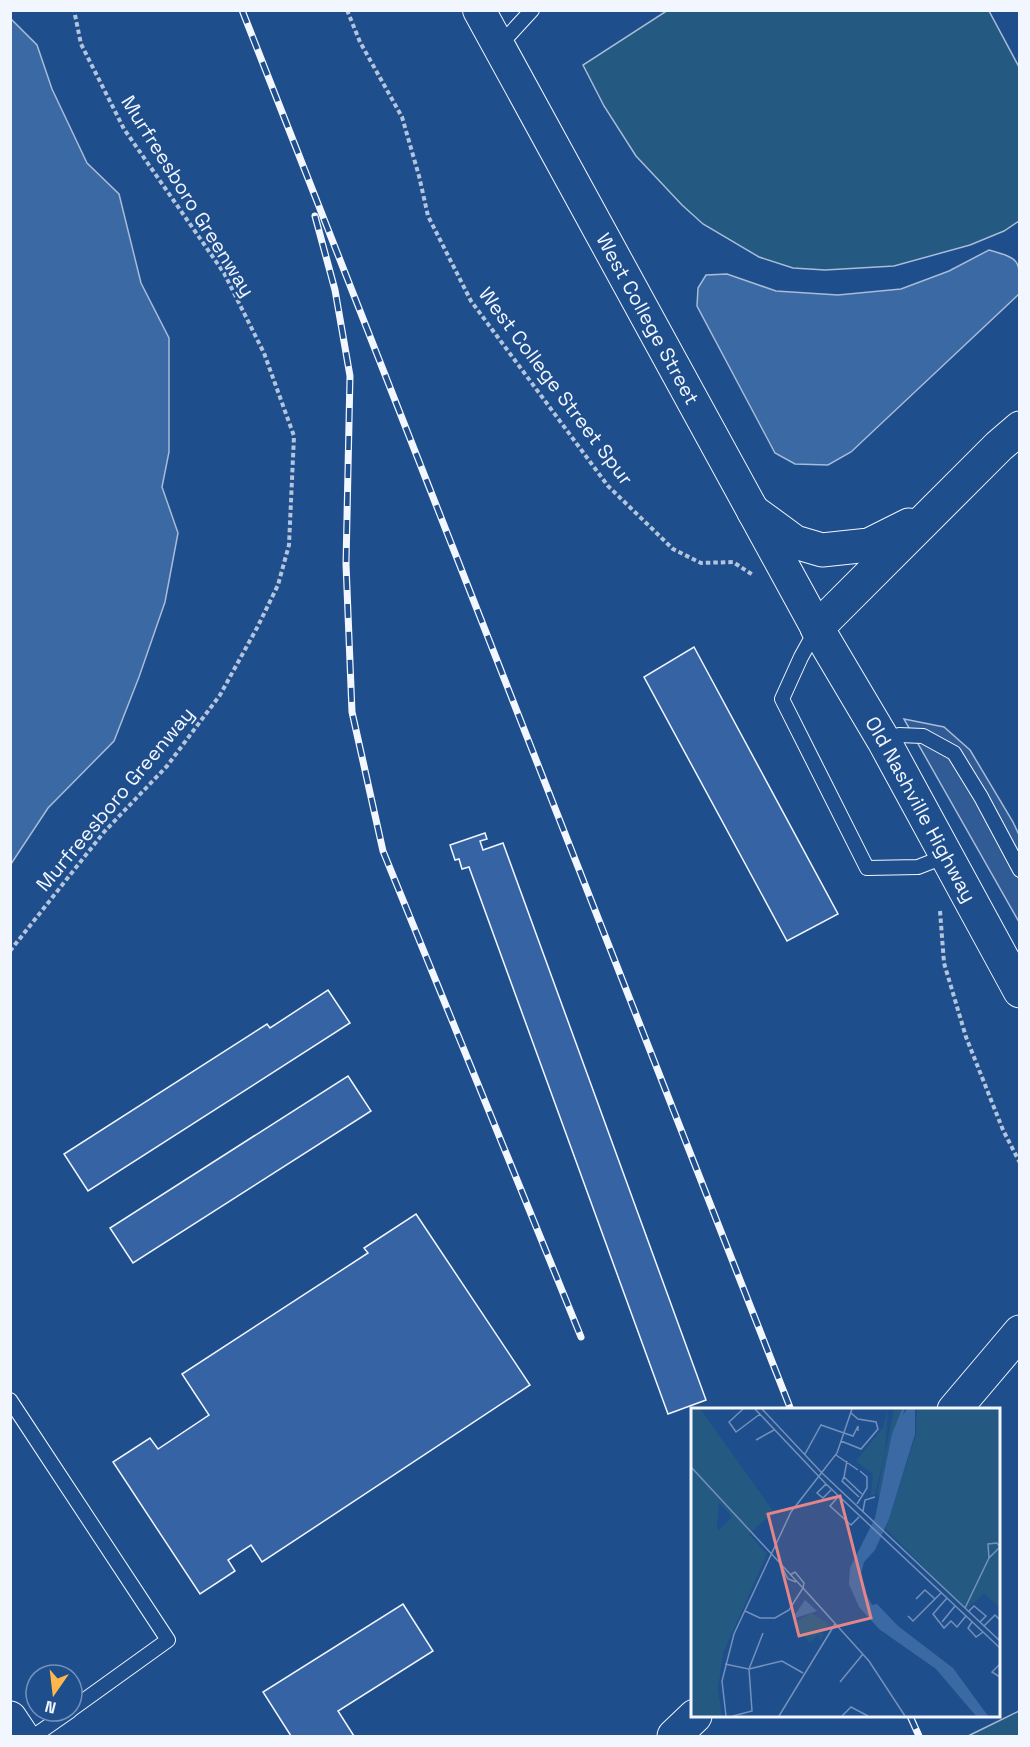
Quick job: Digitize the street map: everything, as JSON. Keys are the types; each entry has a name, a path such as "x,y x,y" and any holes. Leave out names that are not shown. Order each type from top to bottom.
{"main road":[{"path":"817,628 999,446 1020,428"},
{"path":"754,512 795,542 822,550 869,544 934,512"},
{"name":"Old Nashville Highway","path":"817,628 884,741 932,861 1019,988"},
{"path":"956,1408 1020,1332"},
{"path":"674,1737 693,1717"},
{"path":"10,1718 22,1737"}],"street":[{"name":"West College Street","path":"479,10 817,628"}],"lane":[{"path":"499,46 532,10"},
{"path":"817,628 782,699 867,868 932,861"},
{"path":"884,741 899,735 923,736 954,753 981,797 1020,870"},
{"path":"10,1400 168,1640 84,1701"},
{"path":"34,1737 53,1723"}],"path":[{"name":"Murfreesboro Greenway","path":"10,951 104,832 167,766 220,694 278,585 289,545 294,436 264,353 224,273 124,129 81,44 74,10"},
{"name":"West College Street Spur","path":"347,10 360,42 402,117 428,216 471,301 608,486 673,549 701,563 733,561 757,578"},
{"path":"932,861 940,905 944,963 966,1037 1003,1130 1020,1163"}],"shaded area":[{"path":"668,10 989,11 1019,67 1019,221 1004,231 970,245 894,266 825,270 793,268 759,257 703,224 636,156 604,106 583,65"},
{"path":"11,19 37,45 52,89 87,163 119,194 141,283 169,338 169,452 162,487 178,533 165,602 114,741 48,808 11,864"},
{"path":"989,250 1008,256 1017,263 1019,294 851,452 828,465 795,464 775,453 697,306 698,288 706,275 727,274 776,291 838,295 901,289 949,271"},
{"path":"904,719 944,727 970,750 1013,822 1019,835 1019,922"},
{"path":"1019,1711 1019,1736 968,1736"}],"building":[{"path":"694,647 838,914 787,941 644,677"},
{"path":"485,833 487,839 480,841 483,850 503,843 706,1400 668,1414 469,867 462,869 459,859 455,860 450,845"},
{"path":"328,990 350,1023 88,1191 64,1154 267,1024 270,1028"},
{"path":"348,1076 371,1111 133,1263 110,1228"},
{"path":"416,1214 530,1385 262,1562 251,1545 228,1560 235,1571 200,1594 113,1462 150,1438 158,1449 209,1415 182,1374 368,1253 364,1248"},
{"path":"403,1604 433,1651 338,1711 354,1736 291,1736 263,1692"}],"railway":[{"path":"242,10 790,1408"},
{"path":"315,216 335,290 350,376 346,564 352,712 383,851 581,1337"},
{"path":"910,1717 919,1736"}]}
